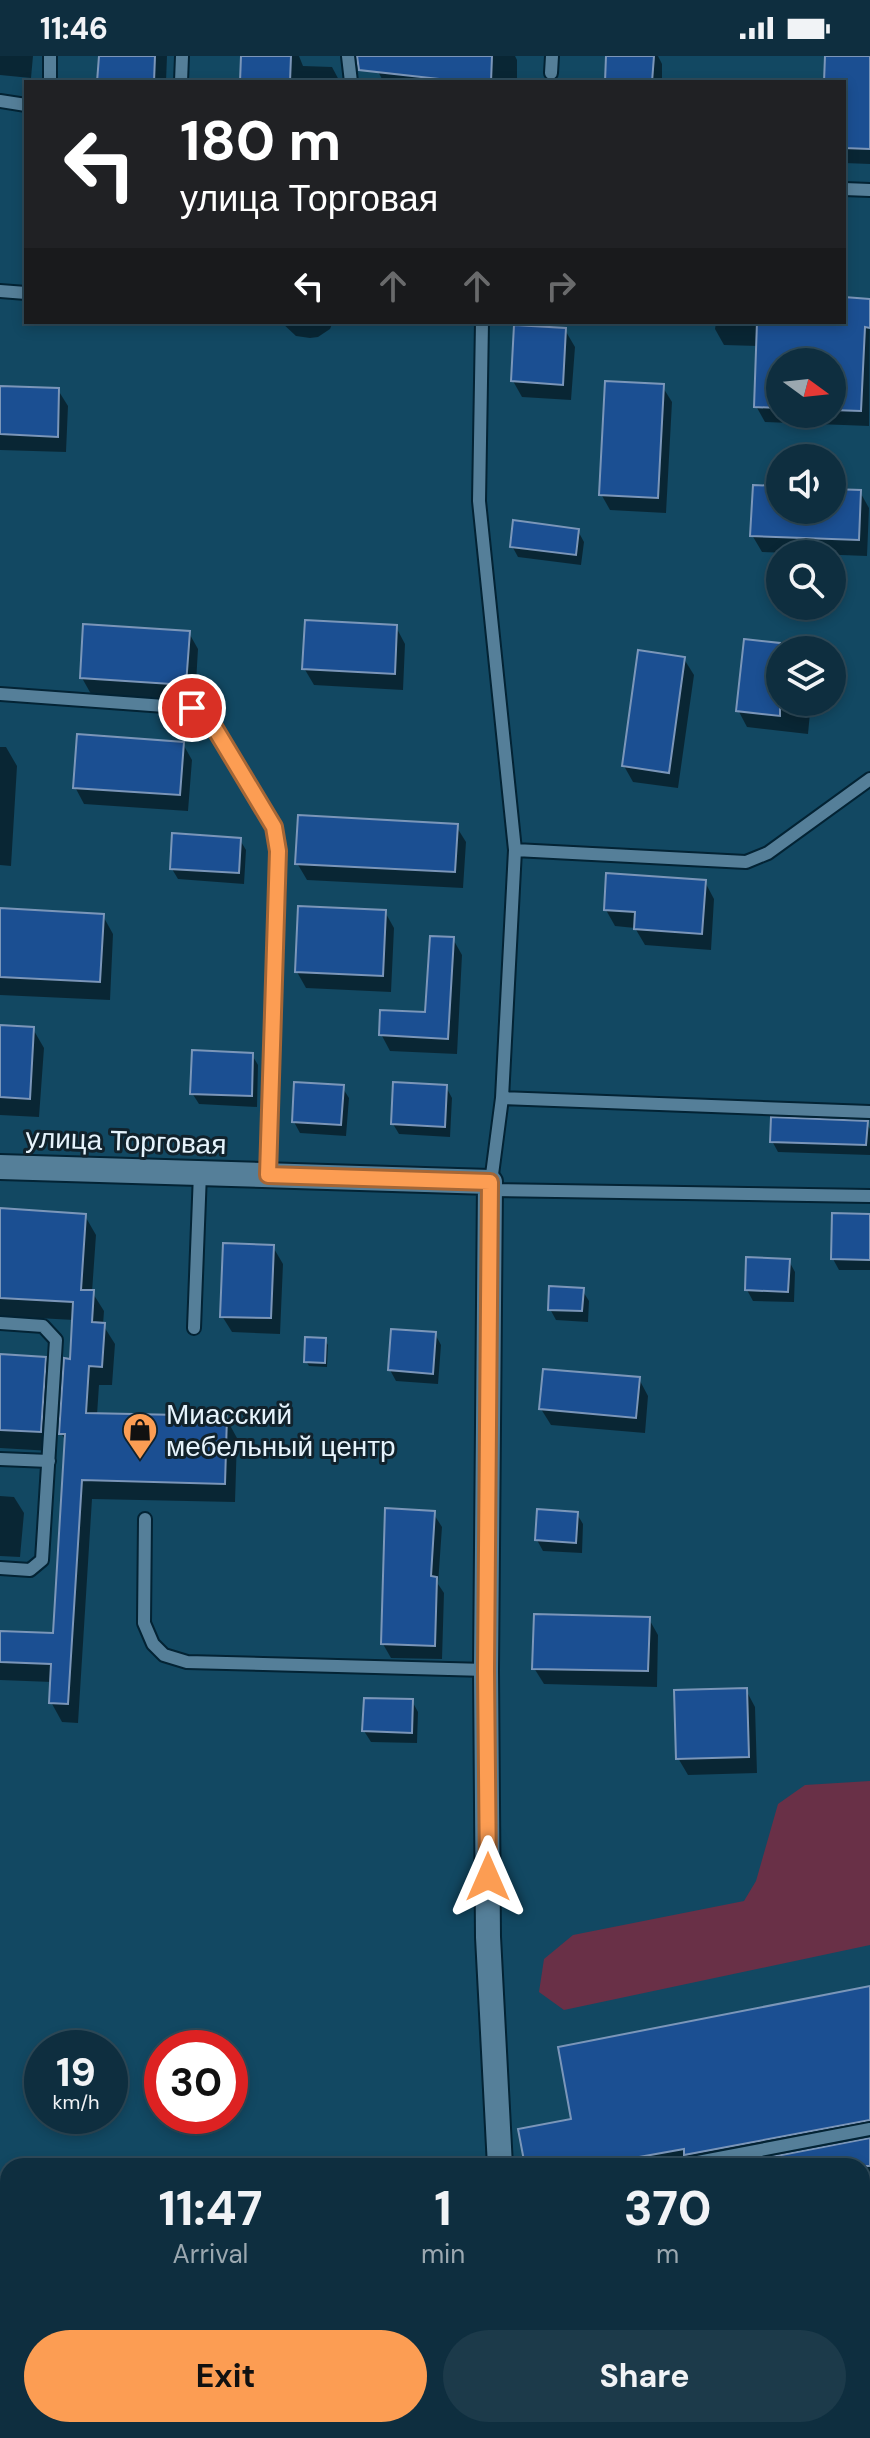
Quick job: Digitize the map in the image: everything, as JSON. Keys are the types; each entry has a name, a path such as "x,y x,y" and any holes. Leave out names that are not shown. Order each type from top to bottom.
{"street":[{"name":"улица Торговая","path":"0,1167 490,1186"},
{"path":"490,1186 486,1670 488,1975 499,2158"}],"lane":[{"path":"50,56 50,80"},
{"path":"181,80 182,56"},
{"path":"348,56 351,80"},
{"path":"551,73 552,56"},
{"path":"0,101 24,105"},
{"path":"846,189 870,190"},
{"path":"0,291 24,293"},
{"path":"482,324 479,501 515,850 502,1098 490,1186 870,1196"},
{"path":"0,694 192,708 208,717 274,827 279,875 268,1175"},
{"path":"515,850 746,862 768,853 870,779"},
{"path":"502,1098 870,1112"},
{"path":"194,1328 200,1173"},
{"path":"0,1323 43,1326 56,1340 42,1560 30,1570 0,1568"},
{"path":"0,1459 49,1461"},
{"path":"145,1519 144,1623 153,1644 164,1655 187,1662 486,1670"},
{"path":"719,2158 870,2129"}],"shaded area":[{"path":"0,56 870,56 870,2158 0,2158"},
{"path":"870,1781 870,1945 564,2010 539,1992 544,1959 573,1935 744,1901 756,1881 778,1804 805,1785"}],"building":[{"path":"99,56 155,56 154,80 97,80"},
{"path":"241,56 291,56 290,80 240,80"},
{"path":"357,56 492,56 491,80 448,80 359,70"},
{"path":"606,56 654,56 652,80 605,80"},
{"path":"825,56 870,56 870,149 846,148 846,80 824,80"},
{"path":"846,297 870,299 870,328 865,327 861,411 846,410 846,348 766,348 766,407 754,407 757,324 846,324"},
{"path":"514,325 566,328 563,385 511,381"},
{"path":"605,381 664,384 658,498 599,495"},
{"path":"0,386 59,388 58,437 0,434"},
{"path":"753,485 766,485 766,524 846,524 846,489 861,490 859,540 750,536"},
{"path":"513,520 579,529 576,555 510,547"},
{"path":"305,620 397,625 395,674 302,669"},
{"path":"83,624 190,631 186,685 80,678"},
{"path":"744,639 766,641 766,714 736,711"},
{"path":"638,650 685,657 669,773 622,766"},
{"path":"77,734 184,742 180,795 73,788"},
{"path":"298,815 458,824 455,872 295,864"},
{"path":"172,833 241,838 239,873 170,869"},
{"path":"606,873 706,880 702,934 634,929 635,912 604,910"},
{"path":"298,906 386,910 383,976 295,972"},
{"path":"0,908 104,914 100,982 0,977"},
{"path":"430,936 454,937 448,1039 379,1035 380,1010 425,1012"},
{"path":"0,1025 34,1027 30,1099 0,1097"},
{"path":"192,1050 253,1053 252,1096 190,1094"},
{"path":"294,1082 344,1085 341,1125 292,1122"},
{"path":"393,1082 447,1085 445,1127 391,1124"},
{"path":"771,1117 868,1121 866,1145 770,1142"},
{"path":"0,1208 86,1214 81,1290 94,1290 92,1322 105,1323 102,1367 89,1366 86,1413 227,1416 225,1484 82,1480 68,1704 49,1703 51,1664 0,1662 0,1631 53,1633 65,1434 59,1434 64,1358 70,1359 73,1302 0,1298"},
{"path":"832,1213 870,1214 870,1260 831,1259"},
{"path":"223,1243 274,1245 271,1318 220,1317"},
{"path":"746,1257 790,1259 788,1292 745,1290"},
{"path":"549,1286 584,1288 582,1311 548,1310"},
{"path":"391,1329 436,1332 433,1374 388,1370"},
{"path":"305,1337 326,1338 325,1363 304,1362"},
{"path":"0,1354 46,1357 41,1432 0,1430"},
{"path":"543,1369 640,1377 636,1418 539,1409"},
{"path":"385,1508 435,1511 431,1576 437,1577 435,1646 381,1644"},
{"path":"537,1509 578,1512 576,1543 535,1540"},
{"path":"534,1614 650,1617 648,1671 532,1669"},
{"path":"747,1688 749,1757 676,1759 674,1690"},
{"path":"364,1698 413,1699 412,1733 362,1731"},
{"path":"870,1986 870,2120 684,2155 684,2149 634,2158 523,2158 518,2129 571,2119 558,2047"},
{"path":"870,2138 870,2158 766,2158"}],"place":[{"name":"Миасский мебельный центр","path":"140,1461"}],"route":[{"path":"192,708 208,717 274,827 278,851 268,1175 490,1182 486,1670 488,1877"}]}
